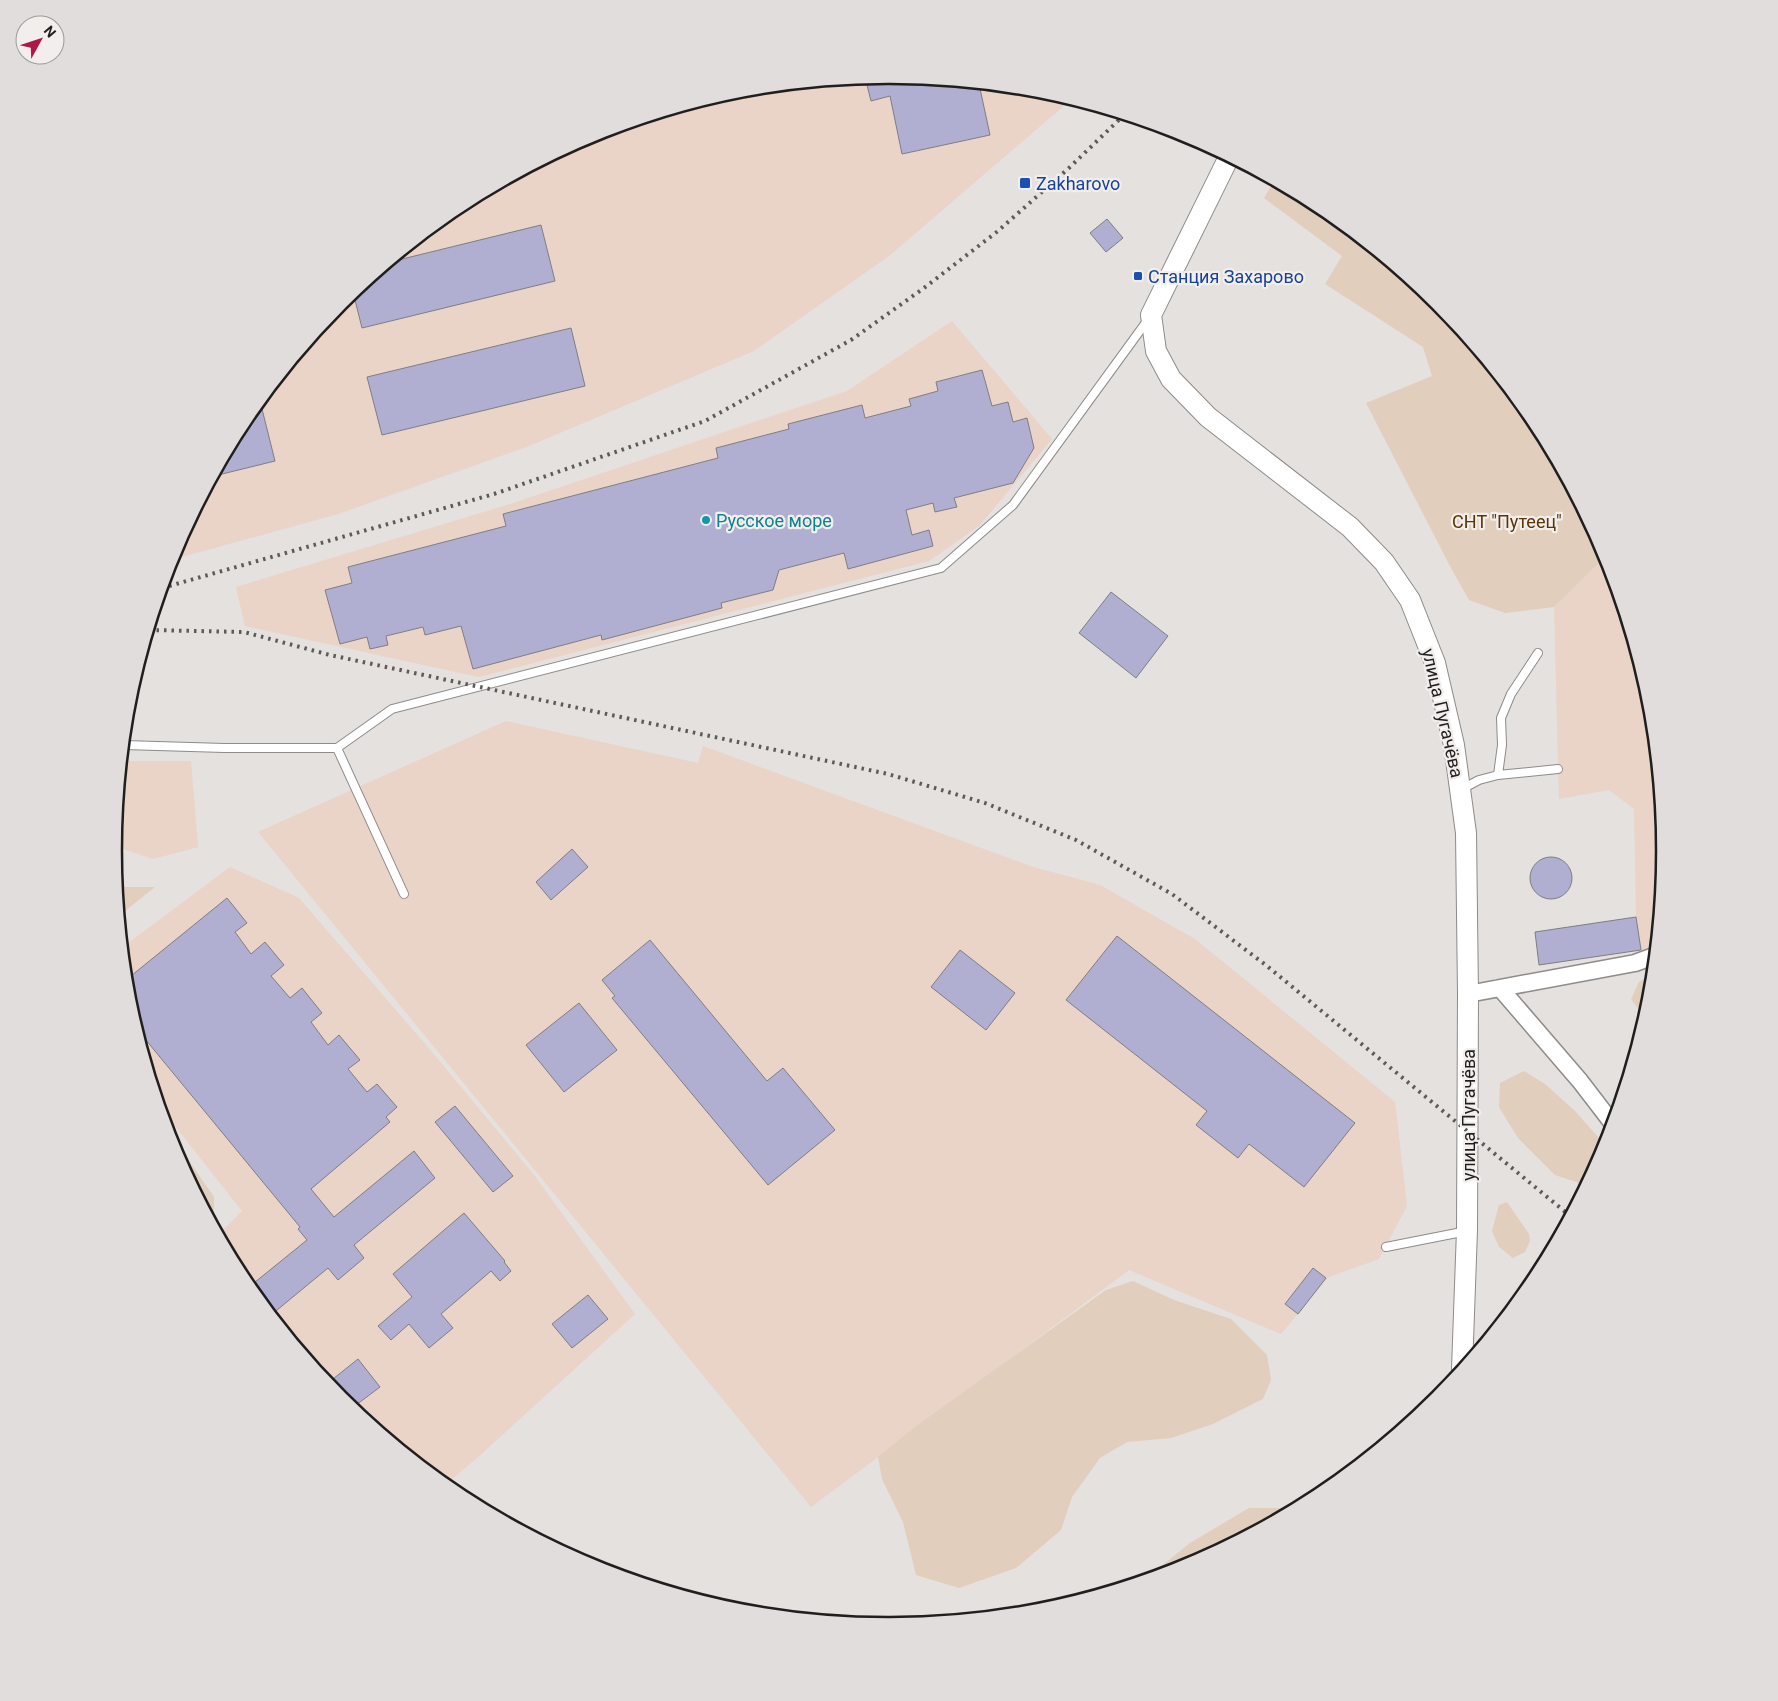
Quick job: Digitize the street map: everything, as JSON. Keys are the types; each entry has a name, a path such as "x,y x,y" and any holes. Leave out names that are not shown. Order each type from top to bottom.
{"street":[{"path":"1152,315 1226,162"},
{"name":"улица Пугачёва","path":"1152,315 1156,351 1171,379 1208,417 1350,527 1384,562 1410,600 1435,663 1454,745 1466,833 1468,1230 1462,1359"},
{"path":"1468,994 1635,963 1648,958"},
{"path":"1500,988 1580,1081 1607,1117"}],"lane":[{"path":"130,745 224,748 337,748 392,709 941,568 1013,505 1152,315"},
{"path":"1498,775 1502,745 1501,718 1511,694 1538,653"},
{"path":"337,748 404,894"},
{"path":"1460,790 1470,784 1498,775 1558,768"},
{"path":"1386,1246 1468,1230"}],"shaded area":[{"path":"839,85 939,85 989,90 1039,98 1065,105 889,256 754,351 529,446 338,514 181,557 201,511 251,425 313,345 347,308 383,274 422,242 506,186 596,142 643,124 739,98 789,90"},
{"name":"Русское море","path":"952,321 1052,439 979,526 929,561 479,677 245,626 236,587 507,505 847,391"},
{"path":"1599,563 1630,652 1649,750 1656,850 1649,948 1641,950 1636,917 1634,809 1609,790 1559,799 1554,607"},
{"path":"506,721 698,763 703,746 1030,866 1100,885 1195,939 1395,1102 1407,1206 1379,1259 1329,1277 1281,1334 1129,1270 811,1507 258,832"},
{"path":"128,761 191,761 198,847 153,859 122,849"},
{"path":"230,867 299,898 432,1052 534,1175 635,1314 451,1480 422,1459 383,1427 347,1393 313,1356 251,1276 225,1234 223,1230 242,1211 173,1124 148,1049 137,1000 128,943"}],"green space":[{"name":"СНТ \"Путеец\"","path":"1272,186 1356,242 1395,274 1431,308 1465,345 1527,425 1577,511 1599,563 1554,607 1505,613 1469,600 1366,403 1432,376 1423,347 1325,284 1342,256 1264,198"},
{"path":"123,887 155,887 125,911"},
{"path":"1644,979 1639,1010 1631,999 1639,982"},
{"path":"1524,1071 1545,1084 1575,1111 1599,1138 1580,1183 1555,1175 1518,1138 1499,1107 1500,1083"},
{"path":"187,1158 214,1197 214,1214"},
{"path":"1507,1202 1529,1234 1530,1241 1525,1252 1513,1258 1499,1247 1492,1231 1499,1205"},
{"path":"1133,1281 1174,1300 1231,1319 1267,1355 1271,1380 1263,1399 1213,1424 1171,1438 1127,1442 1100,1458 1072,1497 1061,1530 1016,1568 959,1588 916,1575 903,1522 882,1479 878,1457 915,1427 1106,1290"},
{"path":"1249,1508 1283,1508 1228,1538 1159,1568 1190,1543"}],"building":[{"path":"867,84 939,85 980,89 990,135 902,154 890,96 871,101"},
{"path":"1107,219 1123,238 1106,252 1090,233"},
{"path":"541,225 555,281 362,328 355,300 401,259"},
{"path":"571,328 585,386 382,435 367,377"},
{"name":"Русское море","path":"982,370 992,406 1008,402 1013,422 1027,418 1034,448 1013,483 954,498 957,507 935,512 933,503 906,510 912,535 929,530 933,546 848,569 844,553 779,570 773,590 721,603 722,608 602,640 601,635 473,669 461,626 425,635 423,627 386,636 388,645 370,649 367,637 340,644 325,590 352,583 348,567 506,526 503,514 718,458 716,448 789,429 788,424 862,405 865,418 911,406 909,399 938,391 936,382"},
{"path":"262,410 275,461 221,474"},
{"path":"1111,592 1168,636 1136,678 1079,633"},
{"path":"572,849 588,867 551,900 536,882"},
{"path":"1551,857 1566,863 1572,878 1566,893 1551,899 1536,893 1530,878 1536,863"},
{"path":"227,898 247,923 235,932 251,954 265,942 284,965 271,976 290,998 302,988 322,1013 311,1022 328,1045 339,1035 360,1060 348,1069 367,1092 377,1084 397,1107 386,1117 390,1122 311,1189 334,1217 414,1151 435,1178 354,1245 364,1258 338,1280 328,1268 276,1311 255,1282 307,1240 298,1229 300,1227 146,1040 133,974"},
{"path":"1636,917 1641,950 1539,965 1535,932"},
{"path":"1117,936 1355,1123 1304,1187 1249,1144 1238,1158 1196,1125 1207,1111 1066,1000"},
{"path":"650,940 767,1081 783,1068 835,1130 768,1185 612,998 615,996 602,980"},
{"path":"960,950 1015,993 986,1030 931,987"},
{"path":"579,1003 617,1050 564,1092 526,1045"},
{"path":"455,1106 513,1176 493,1192 435,1122"},
{"path":"464,1213 505,1261 511,1271 500,1281 491,1271 441,1314 453,1328 429,1348 409,1324 391,1340 378,1326 412,1297 393,1274"},
{"path":"1313,1268 1326,1278 1298,1314 1285,1304"},
{"path":"588,1295 608,1319 572,1348 552,1324"},
{"path":"358,1359 380,1387 358,1403 334,1378"}],"railway":[{"path":"170,586 494,494 705,421 851,340 924,288 998,231 1070,167 1119,119"},
{"path":"155,630 244,632 330,655 888,774 985,803 1076,840 1172,894 1267,966 1565,1212"}],"place":[{"name":"Zakharovo","path":"1025,183"},
{"name":"Станция Захарово","path":"1138,276"},
{"name":"Русское море","path":"706,520"}]}
